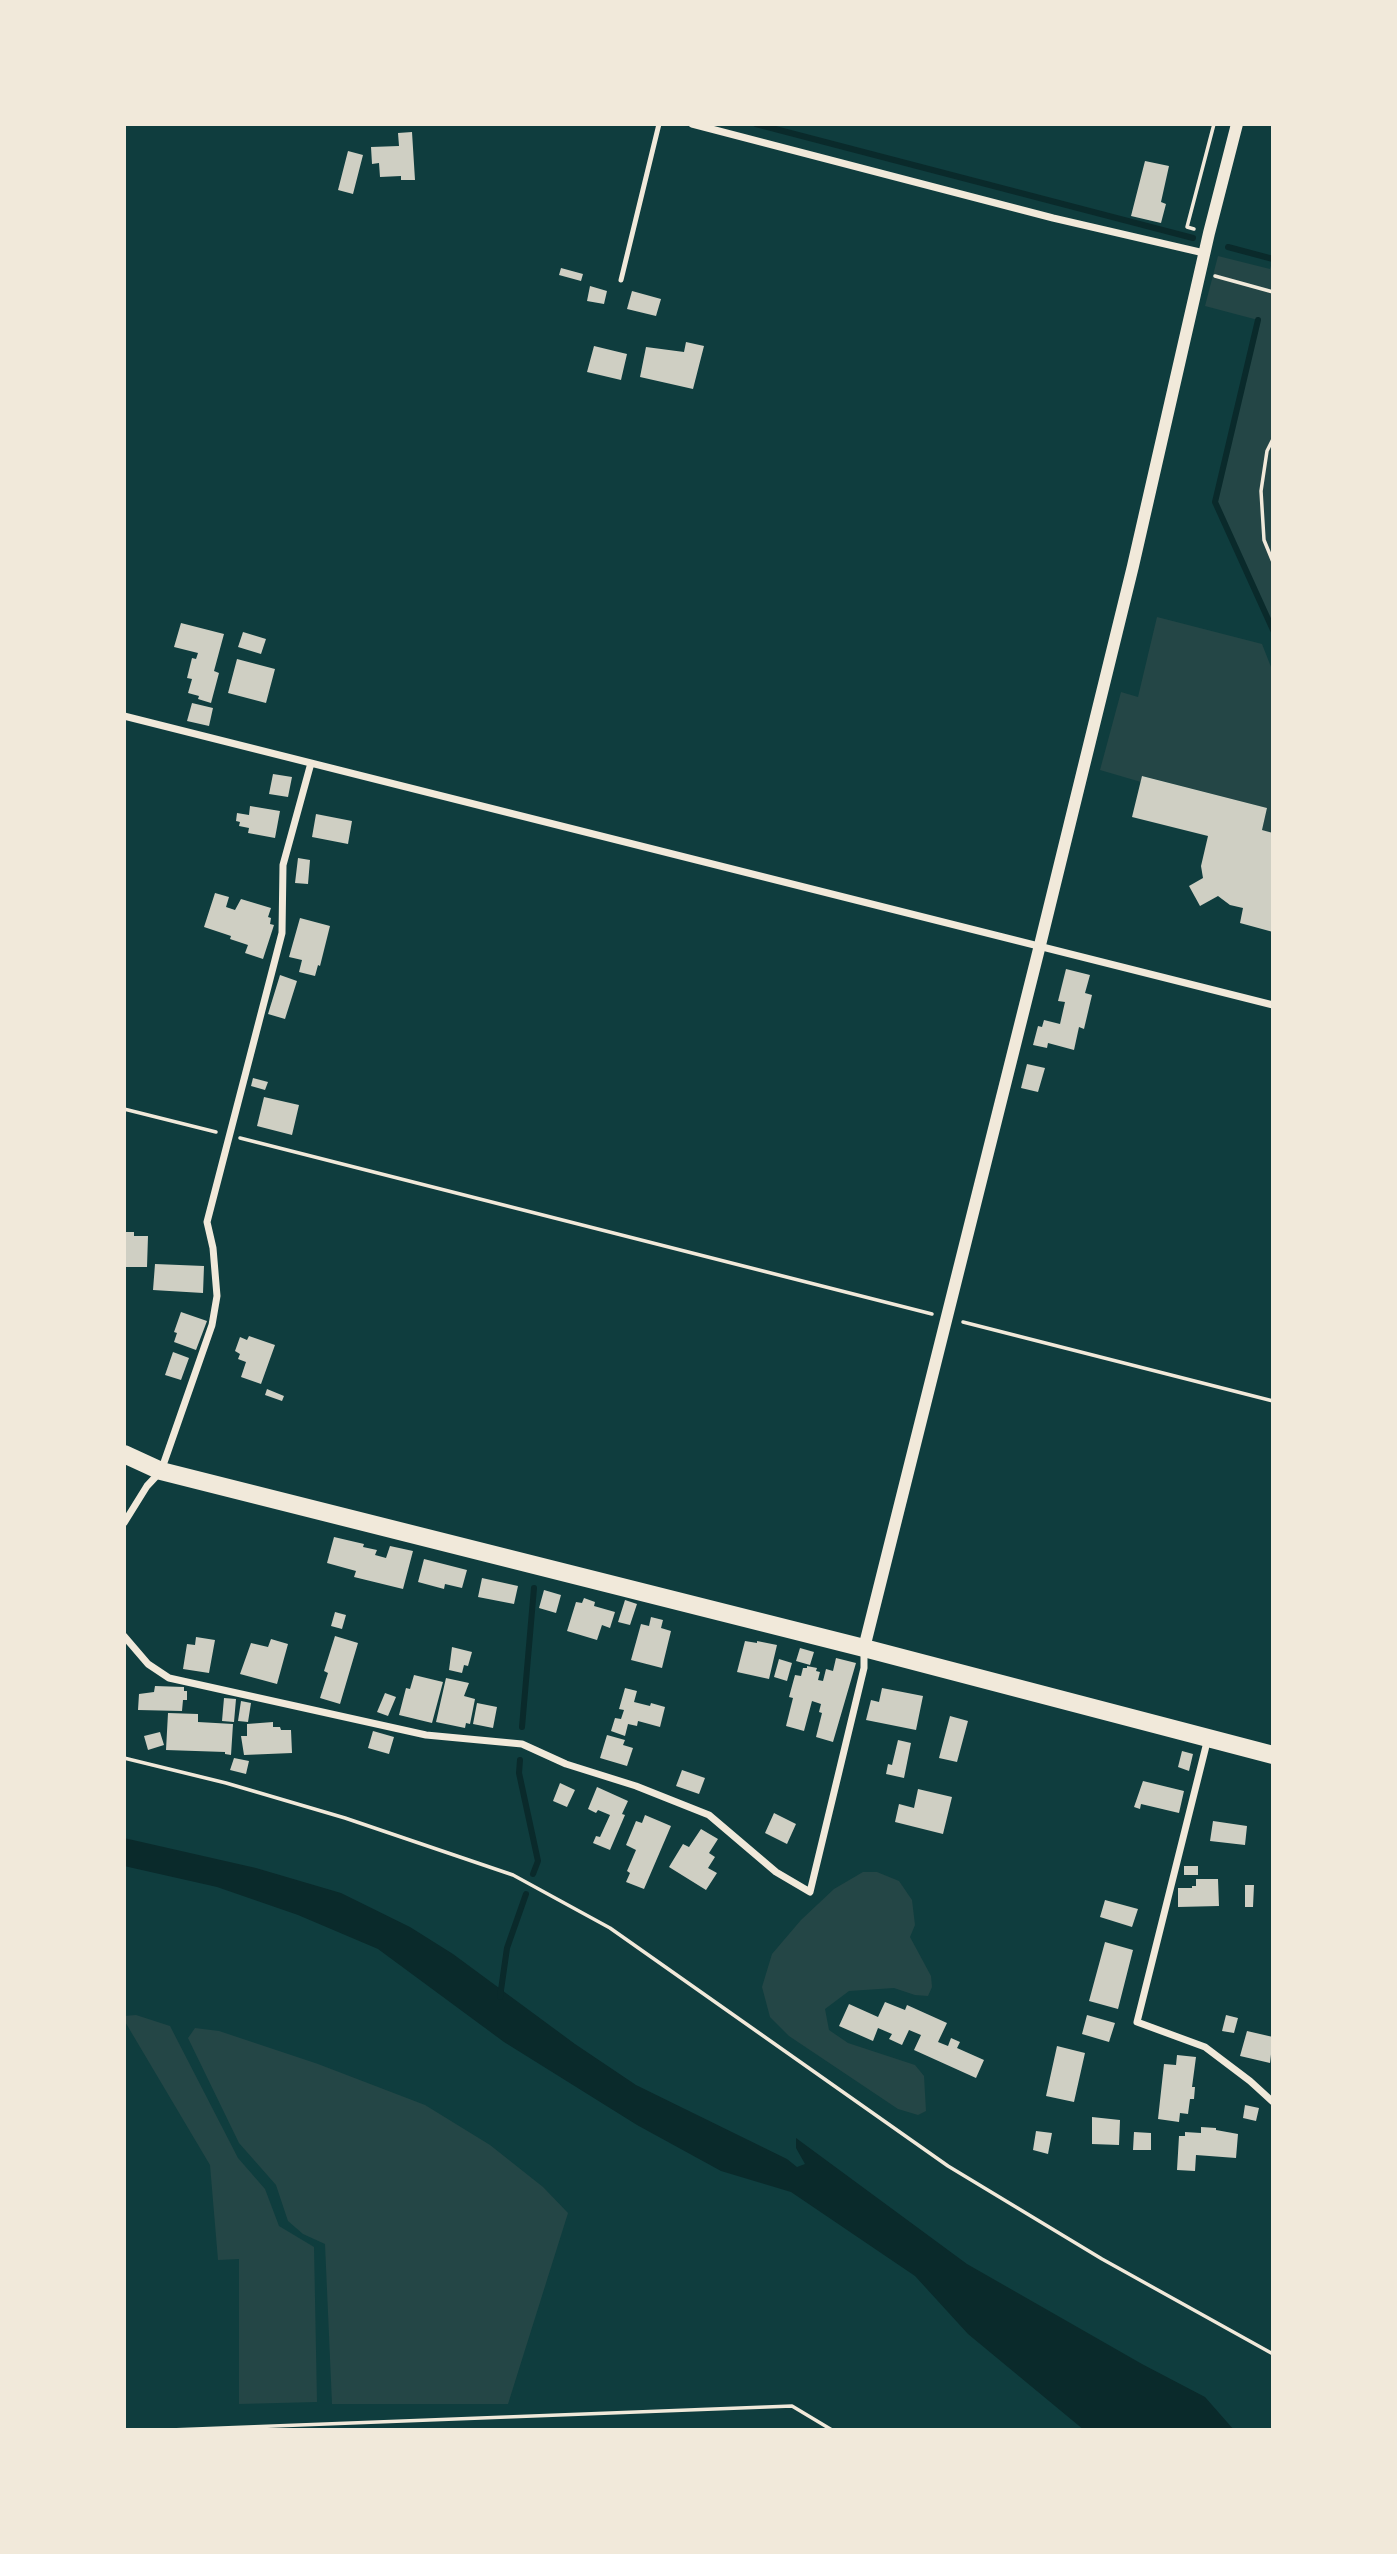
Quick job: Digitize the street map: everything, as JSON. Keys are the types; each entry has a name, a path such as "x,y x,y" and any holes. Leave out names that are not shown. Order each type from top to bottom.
{"main road":[{"path":"124,1454 162,1471 863,1648 1273,1755"}],"street":[{"path":"692,124 1053,218 1204,253"},
{"path":"124,1636 148,1664 169,1678 426,1735 522,1744 566,1764 636,1786 709,1815 776,1872 810,1892 864,1668 863,1648 1130,579 1199,272 1237,124"},
{"path":"124,716 1040,944 1273,1005"},
{"path":"124,1523 147,1486 162,1471 212,1325 217,1296 213,1248 207,1222 282,933 283,865 311,763"},
{"path":"1208,1737 1136,2022 1205,2047 1273,2102"}],"lane":[{"path":"621,280 659,124"}],"path":[{"path":"1209,233 1187,227 1214,124"},
{"path":"1199,272 1273,292"},
{"path":"1273,439 1267,450 1261,491 1265,540 1273,562"},
{"path":"124,1109 1273,1401"},
{"path":"124,1758 226,1783 345,1818 513,1875 610,1928 948,2166 1102,2259 1273,2354"},
{"path":"170,2430 792,2406 832,2430"}],"shaded area":[{"path":"1218,256 1270,269 1273,259 1273,630 1215,502 1258,320 1205,306"},
{"path":"1157,617 1262,644 1273,672 1273,833 1262,830 1267,808 1143,776 1141,782 1100,770 1121,692 1138,697"},
{"path":"124,1838 256,1868 341,1893 410,1927 453,1954 575,2044 636,2085 787,2159 797,2167 805,2164 796,2148 796,2138 967,2264 1205,2397 1234,2430 1084,2430 968,2334 915,2276 791,2192 721,2171 637,2125 504,2042 378,1949 298,1915 217,1887 124,1866"},
{"path":"863,1872 877,1872 899,1881 912,1900 915,1925 910,1937 931,1976 932,1987 928,1996 894,1988 849,1991 825,2009 829,2030 848,2043 915,2065 924,2076 926,2111 918,2115 898,2109 789,2036 770,2017 762,1987 772,1954 801,1920 834,1889"},
{"path":"136,2015 170,2026 238,2158 265,2189 279,2226 314,2247 317,2402 239,2404 239,2259 218,2260 210,2165 124,2020 124,2016"},
{"path":"195,2028 219,2031 318,2064 425,2105 490,2145 543,2187 568,2213 508,2404 332,2404 325,2244 303,2234 288,2221 276,2185 239,2143 188,2038"}],"building":[{"path":"412,132 415,180 401,180 401,176 380,177 379,163 372,164 371,147 399,146 398,133"},
{"path":"348,151 363,155 353,194 338,190"},
{"path":"1145,161 1169,166 1161,202 1166,204 1161,223 1131,216"},
{"path":"561,268 583,274 581,281 559,275"},
{"path":"590,286 607,291 604,304 587,301"},
{"path":"632,291 661,299 656,316 627,309"},
{"path":"686,342 704,346 693,389 640,377 646,347 684,352"},
{"path":"594,346 627,354 621,380 587,372"},
{"path":"181,623 224,634 214,671 219,673 211,703 188,693 192,679 187,678 192,658 196,659 198,653 174,647"},
{"path":"243,632 266,639 261,654 238,647"},
{"path":"237,659 275,669 266,703 228,693"},
{"path":"192,703 213,708 209,726 187,721"},
{"path":"273,774 292,777 288,797 269,794"},
{"path":"1142,776 1267,808 1262,830 1273,833 1273,932 1240,923 1243,908 1230,905 1218,896 1200,906 1189,886 1203,878 1201,866 1208,836 1132,817"},
{"path":"250,806 280,811 275,838 248,833 249,828 239,826 240,822 236,821 237,813 249,815"},
{"path":"316,814 352,821 348,844 312,837"},
{"path":"298,858 310,860 308,884 295,883"},
{"path":"215,893 229,897 226,907 235,910 241,899 271,908 268,917 271,918 270,924 274,925 263,959 245,953 248,945 204,927"},
{"path":"300,918 330,926 315,976 299,972 302,960 289,957"},
{"path":"1066,969 1090,975 1085,993 1092,995 1084,1029 1079,1027 1074,1050 1048,1043 1047,1048 1033,1045 1038,1026 1042,1027 1044,1020 1060,1024 1065,1002 1058,1001"},
{"path":"280,975 297,981 285,1019 268,1014"},
{"path":"1027,1064 1045,1068 1038,1092 1021,1088"},
{"path":"253,1078 268,1082 265,1090 251,1086"},
{"path":"264,1097 299,1105 292,1135 257,1126"},
{"path":"124,1232 134,1232 134,1236 148,1236 147,1267 124,1267"},
{"path":"155,1264 204,1266 203,1293 153,1290"},
{"path":"181,1312 207,1321 196,1350 174,1342 177,1333 174,1332"},
{"path":"249,1336 275,1345 261,1384 241,1377 246,1362 238,1359 240,1354 235,1351 240,1337 247,1340"},
{"path":"173,1352 189,1358 181,1380 165,1375"},
{"path":"267,1389 284,1396 282,1401 265,1395"},
{"path":"334,1537 364,1544 363,1547 377,1550 375,1555 386,1558 390,1546 413,1551 403,1589 354,1577 356,1571 327,1563"},
{"path":"424,1559 467,1570 462,1588 445,1584 444,1589 418,1582"},
{"path":"482,1578 518,1586 514,1604 478,1597"},
{"path":"544,1590 561,1595 556,1613 539,1608"},
{"path":"584,1598 595,1602 594,1606 615,1612 610,1628 602,1625 597,1640 567,1631 576,1602 582,1603"},
{"path":"625,1600 637,1604 630,1625 618,1622"},
{"path":"335,1612 346,1615 342,1629 331,1626"},
{"path":"651,1617 663,1620 661,1628 671,1631 662,1668 631,1660 641,1624 649,1626"},
{"path":"335,1636 358,1643 340,1704 320,1698 328,1673 324,1671"},
{"path":"196,1637 215,1640 209,1673 183,1669 187,1644 195,1645"},
{"path":"271,1639 288,1644 277,1684 240,1674 251,1643 268,1647"},
{"path":"745,1641 777,1645 769,1679 737,1672"},
{"path":"452,1647 472,1652 468,1666 464,1665 462,1673 449,1670"},
{"path":"800,1648 814,1652 810,1665 796,1661"},
{"path":"836,1658 856,1663 833,1742 816,1737 822,1713 819,1712 821,1704 812,1701 804,1731 786,1726 795,1675 801,1676 803,1668 807,1666 817,1668 816,1671 820,1672 818,1680 823,1681 826,1669 833,1671"},
{"path":"779,1659 792,1663 787,1681 774,1677"},
{"path":"414,1675 443,1682 432,1723 399,1715 406,1688 410,1689"},
{"path":"446,1678 469,1683 464,1696 475,1699 470,1724 466,1723 465,1728 436,1722"},
{"path":"155,1686 184,1687 187,1700 183,1700 182,1711 138,1710 139,1694 154,1692"},
{"path":"625,1688 637,1691 634,1702 665,1707 660,1727 638,1721 637,1726 628,1724 625,1736 611,1731 615,1718 621,1719 624,1710 619,1709"},
{"path":"882,1688 923,1696 916,1730 866,1720 871,1700 879,1702"},
{"path":"385,1693 396,1697 388,1716 377,1712"},
{"path":"224,1698 236,1699 234,1722 222,1721"},
{"path":"241,1701 251,1703 248,1722 238,1721"},
{"path":"477,1703 497,1707 493,1728 473,1724"},
{"path":"168,1713 198,1714 198,1722 233,1724 231,1755 225,1752 166,1750"},
{"path":"950,1716 968,1721 957,1762 939,1758"},
{"path":"273,1722 273,1727 291,1730 292,1753 244,1755 241,1736 247,1736 247,1724"},
{"path":"373,1731 394,1737 389,1754 368,1748"},
{"path":"160,1732 164,1745 148,1750 144,1736"},
{"path":"607,1735 625,1740 623,1745 633,1748 627,1766 600,1758"},
{"path":"898,1740 911,1743 904,1778 886,1774 888,1764 892,1765"},
{"path":"1182,1751 1193,1754 1189,1771 1178,1767"},
{"path":"234,1758 249,1761 246,1774 230,1770"},
{"path":"682,1770 705,1778 699,1794 676,1786"},
{"path":"1143,1781 1184,1791 1179,1813 1141,1804 1140,1809 1134,1807"},
{"path":"560,1783 575,1790 567,1807 553,1801"},
{"path":"597,1787 628,1801 610,1850 593,1843 596,1836 600,1837 610,1815 588,1809"},
{"path":"918,1789 952,1797 943,1834 895,1822 899,1804 914,1808"},
{"path":"774,1813 796,1824 787,1844 765,1833"},
{"path":"645,1815 671,1826 644,1889 626,1882 630,1873 627,1871 636,1850 626,1845 636,1821 642,1823"},
{"path":"1213,1821 1247,1826 1245,1845 1210,1841"},
{"path":"701,1829 718,1839 709,1853 715,1857 708,1868 717,1873 706,1890 669,1867 683,1844 689,1847"},
{"path":"1184,1866 1198,1866 1198,1875 1184,1875"},
{"path":"1196,1879 1218,1879 1219,1906 1178,1907 1178,1888 1196,1886"},
{"path":"1245,1885 1254,1885 1253,1907 1245,1907"},
{"path":"1105,1900 1138,1909 1132,1927 1100,1917"},
{"path":"1105,1942 1133,1950 1118,2009 1089,2001"},
{"path":"885,2002 905,2010 907,2005 947,2023 938,2042 948,2046 951,2038 960,2042 957,2048 984,2060 976,2078 914,2050 921,2035 909,2030 902,2045 889,2039 892,2034 878,2028 873,2041 839,2026 849,2004 878,2017"},
{"path":"1087,2015 1115,2023 1109,2042 1082,2034"},
{"path":"1226,2015 1238,2018 1234,2033 1222,2031"},
{"path":"1247,2031 1273,2037 1270,2063 1240,2056"},
{"path":"1057,2046 1085,2053 1074,2102 1046,2096"},
{"path":"1177,2055 1196,2057 1192,2087 1195,2087 1194,2099 1190,2099 1188,2114 1180,2113 1179,2122 1158,2119 1164,2064 1176,2065"},
{"path":"1245,2105 1259,2108 1256,2121 1243,2118"},
{"path":"1092,2117 1120,2120 1119,2145 1092,2144"},
{"path":"1201,2127 1238,2134 1236,2158 1196,2155 1195,2171 1177,2170 1179,2136 1185,2136 1185,2132 1201,2133"},
{"path":"1036,2131 1052,2133 1048,2154 1033,2150"},
{"path":"1134,2132 1151,2133 1151,2150 1133,2150"}],"waterway":[{"path":"756,124 1193,238"},
{"path":"1228,247 1273,259"},
{"path":"1258,320 1215,502 1273,630"},
{"path":"522,1727 534,1588"},
{"path":"520,1760 519,1773 538,1861 533,1874"},
{"path":"500,1997 507,1948 526,1894"}]}
